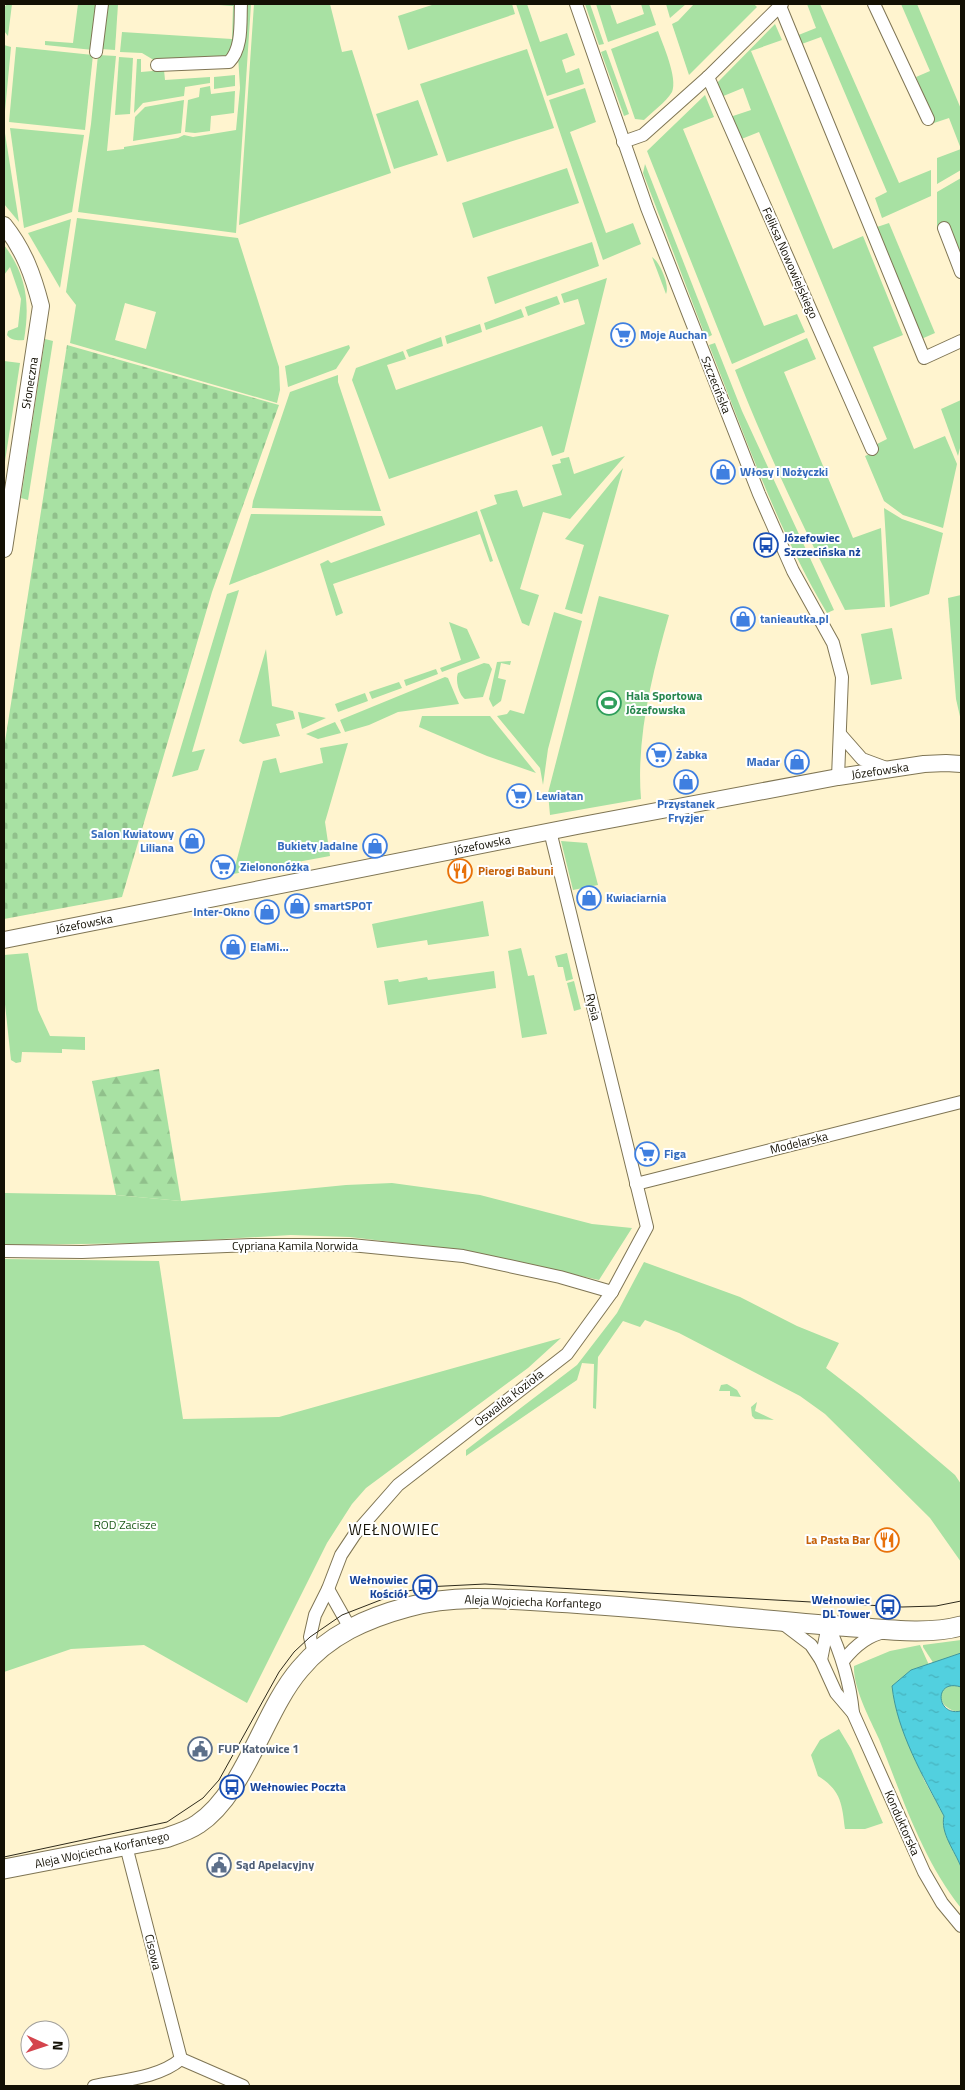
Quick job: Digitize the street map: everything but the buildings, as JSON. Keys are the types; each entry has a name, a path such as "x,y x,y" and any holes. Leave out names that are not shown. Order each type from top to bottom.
{"main road":[{"name":"Aleja Wojciecha Korfantego","path":"4,1870 181,1833 206,1818 232,1787 287,1687 314,1654 328,1642 350,1628 410,1606 435,1601 467,1599 637,1606 780,1622 899,1630 932,1630 961,1626"}],"street":[{"path":"96,52 102,4"},
{"path":"157,66 229,62 235,56 239,43 241,4"},
{"name":"Szczecińska","path":"576,4 623,142 685,308 759,494 793,571 833,643 842,677 838,777"},
{"path":"874,4 928,119"},
{"path":"623,142 643,135 708,78 781,5 924,358 961,341"},
{"name":"Feliksa Nowowiejskiego","path":"708,78 872,449"},
{"name":"Słoneczna","path":"4,225 20,248 33,275 40,306 4,548"},
{"path":"944,228 961,272"},
{"path":"840,734 862,759 891,770"},
{"name":"Józefowska","path":"4,940 550,831 838,777 946,763 961,764"},
{"name":"Rysia","path":"550,831 636,1184"},
{"name":"Modelarska","path":"636,1184 961,1102"},
{"name":"Oswalda Kozioła","path":"314,1654 310,1637 316,1611 328,1589 341,1555 355,1534 398,1485 567,1354 612,1292 647,1227 636,1184"},
{"name":"Cypriana Kamila Norwida","path":"4,1251 82,1252 260,1244 351,1245 433,1252 482,1260 560,1277 612,1292"},
{"path":"328,1589 350,1628"},
{"name":"Konduktorska","path":"780,1622 811,1645 821,1660 836,1693 853,1713 924,1872 942,1902 961,1926"},
{"path":"821,1660 828,1625"},
{"name":"Konduktorska","path":"828,1625 843,1661 852,1695 853,1713"},
{"path":"843,1661 862,1642 877,1634 899,1630"},
{"name":"Cisowa","path":"126,1846 180,2059"},
{"path":"94,2086 171,2067 180,2059 242,2086"}],"green space":[{"path":"7,4 12,4 8,36 4,31 4,8"},
{"path":"78,4 99,4 93,50 45,45 45,41 73,43"},
{"path":"106,4 118,4 115,50 101,49"},
{"path":"205,4 238,4 235,43 228,60 157,62 142,53 120,52 122,32 232,39 233,6"},
{"path":"244,4 251,4 236,233 78,212 91,124 98,55 116,56 107,151 178,138 184,135 193,137 236,130 240,88 238,55"},
{"path":"254,4 330,4 342,52 352,50 391,173 239,225"},
{"path":"435,4 512,4 515,14 408,50 398,16"},
{"path":"516,4 527,4 540,42 567,33 575,55 562,60 566,73 579,68 584,84 547,96"},
{"path":"585,4 590,4 604,44 599,45"},
{"path":"596,4 610,4 617,24 644,14 641,4 649,4 656,25 608,42"},
{"path":"666,4 686,4 670,18"},
{"path":"694,4 754,4 757,7 689,75 672,24 678,21"},
{"path":"807,4 820,4 899,183 931,170 931,196 882,218 875,198 887,192 821,37 799,45 796,36 816,28"},
{"path":"901,4 917,4 961,109 961,149 949,118 934,123 916,77 930,71"},
{"path":"775,24 782,40 751,51 833,249 863,236 903,335 873,347 914,449 945,436 957,464 943,528 903,515 884,501 865,456 877,451 875,445 887,439 759,132 739,140 730,117 751,110 743,88 721,97 716,84"},
{"path":"658,31 672,70 672,92 644,120 635,119 611,49"},
{"path":"4,45 11,47 4,122"},
{"path":"16,47 93,55 85,130 9,122"},
{"path":"527,49 554,128 447,162 420,84"},
{"path":"606,50 629,114 624,116 601,52"},
{"path":"119,57 133,58 130,114 115,115"},
{"path":"137,59 141,59 141,72 164,70 165,80 210,77 210,83 185,87 184,96 143,103 134,113"},
{"path":"235,75 235,86 214,89 214,77"},
{"path":"210,86 211,94 235,91 234,113 211,116 210,131 185,132 188,100 199,97 200,88"},
{"path":"585,88 596,122 570,132 606,233 633,223 641,244 603,260 549,100"},
{"path":"705,95 714,117 683,129 764,326 797,314 805,332 732,364 647,151"},
{"path":"184,100 181,133 133,141 135,117 145,107"},
{"path":"418,100 438,155 394,169 376,114"},
{"path":"4,127 19,222 4,204"},
{"path":"10,128 84,135 72,212 24,228"},
{"path":"961,149 961,170 937,184 937,158"},
{"path":"645,164 712,335 706,338 643,173"},
{"path":"567,168 579,203 473,238 462,203"},
{"path":"961,178 961,264 946,223 937,227 937,192"},
{"path":"77,218 238,238 279,367 280,390 277,403 70,343 76,305 66,292","holes":["125,303 156,312 146,349 115,340"]},
{"path":"71,219 60,288 28,233"},
{"path":"889,223 935,333 919,340 874,228"},
{"path":"592,242 599,266 495,304 487,277"},
{"path":"4,245 18,267 25,290 27,314 24,340 15,340 7,335 8,331 18,327 21,299 10,267 4,275"},
{"path":"652,257 664,274 667,286 666,294"},
{"path":"607,278 564,452 552,456 542,426 389,479 352,380 356,368 403,351 406,359 387,365 396,390 585,324 578,299 564,303 561,294"},
{"path":"557,296 560,304 528,316 525,307"},
{"path":"521,309 524,317 486,330 484,323"},
{"path":"480,324 482,332 447,344 445,336"},
{"path":"441,337 443,346 409,357 406,350"},
{"path":"807,338 816,359 784,372 853,538 881,528 885,607 845,610 787,491 735,370"},
{"path":"45,339 53,341 28,500 21,498"},
{"path":"715,343 742,411 834,610 827,613 777,515 709,345"},
{"path":"67,345 279,405 212,592 122,897 4,919 4,748"},
{"path":"349,345 350,348 336,369 288,387 285,366"},
{"path":"4,361 20,363 4,468"},
{"path":"338,375 338,382 381,511 252,508 290,392"},
{"path":"961,400 961,444 958,456 941,409"},
{"path":"625,456 570,519 543,512 520,589 539,595 529,626 522,623 480,510 497,504 494,495 517,490 523,507 562,495 552,465 561,463 560,459 569,457 574,474"},
{"path":"623,468 582,614 565,609 584,545 565,539"},
{"path":"884,508 902,519 943,533 929,594 890,607"},
{"path":"477,511 493,561 490,562 480,534 333,584 343,613 336,616 320,564 328,560 331,563"},
{"path":"251,514 382,516 385,525 229,585"},
{"path":"239,590 192,752 205,749 198,770 172,777 227,594"},
{"path":"961,595 961,721 956,699 948,598"},
{"name":"Hala Sportowa Józefowska","path":"599,596 669,615 651,683 643,729 640,776 641,799 550,815 548,793"},
{"path":"554,612 582,621 548,749 543,785 540,768 497,716 507,714 510,710 524,714"},
{"path":"449,622 467,629 480,658 442,672 440,668 461,660"},
{"path":"892,628 902,679 871,685 861,634"},
{"path":"266,649 272,706 293,711 295,719 276,724 280,736 243,744 239,741"},
{"path":"511,661 510,665 501,663 498,678 506,680 501,701 493,707 489,699 497,662"},
{"path":"484,663 489,664 492,669 483,697 465,699 458,687 458,673"},
{"path":"436,669 438,674 406,686 404,680"},
{"path":"445,677 448,678 459,704 398,712 369,725 345,732 340,720"},
{"path":"399,682 402,688 372,699 369,692"},
{"path":"365,693 368,701 338,712 335,704"},
{"path":"298,712 326,718 302,729"},
{"path":"422,716 490,716 536,773 487,756 419,727"},
{"path":"335,722 341,733 318,739 306,734"},
{"path":"348,743 325,822 330,856 233,874 263,761 276,758 280,773 323,763 320,748"},
{"path":"561,841 587,843 598,885 573,890"},
{"path":"483,901 489,936 428,945 427,940 377,948 372,924"},
{"path":"521,948 528,976 534,975 547,1034 522,1038 508,951"},
{"path":"28,953 38,1010 50,1036 85,1037 85,1050 62,1049 62,1053 22,1052 21,1062 16,1063 11,1060 4,995 4,955"},
{"path":"567,953 573,979 566,981 563,967 558,967 555,956"},
{"path":"494,971 496,988 388,1005 384,981 398,979 399,982 427,977 428,980"},
{"path":"574,981 581,1009 574,1011 567,983"},
{"path":"159,1069 181,1201 116,1195 92,1081"},
{"path":"392,1183 480,1195 592,1224 632,1228 599,1280 465,1251 350,1237 291,1235 155,1243 4,1245 4,1193 116,1195 181,1201 346,1185"},
{"name":"ROD Zacisze","path":"4,1259 159,1261 183,1419 279,1417 561,1338 528,1368 366,1488 352,1504 327,1543 247,1703 144,1645 71,1649 4,1672"},
{"path":"644,1262 740,1297 797,1326 839,1343 826,1368 861,1395 955,1475 961,1484 961,1562 930,1518 825,1414 800,1396 679,1333 645,1320 640,1327 623,1321 598,1357 596,1409 593,1408 594,1364 582,1363 577,1380 466,1456 466,1450 577,1365 617,1313"},
{"path":"727,1384 737,1390 741,1397 730,1396 730,1391 719,1391 721,1385"},
{"path":"757,1402 755,1411 774,1420 755,1419 752,1416 751,1407"},
{"path":"961,1640 961,1653 934,1664 923,1647 923,1645"},
{"path":"920,1645 929,1665 911,1670 898,1682 894,1699 924,1780 944,1816 943,1823 947,1836 959,1861 962,1878 961,1908 947,1889 924,1848 863,1703 854,1675 854,1666 890,1651"},
{"path":"954,1685 961,1687 960,1712 947,1707 941,1699 943,1690"},
{"path":"839,1729 851,1749 883,1823 865,1829 845,1829 843,1812 836,1792 826,1781 818,1776 811,1755 820,1740"}],"water":[{"path":"961,1653 961,1687 952,1686 946,1688 942,1692 941,1698 947,1709 961,1711 961,1867 944,1829 944,1816 905,1737 899,1720 892,1686 911,1670"}],"tram line":[{"path":"4,1857 167,1822 203,1798 219,1780 279,1672 294,1652 310,1637 342,1615 396,1594 425,1587 485,1584 902,1607 936,1606 961,1601"}],"place":[{"name":"Moje Auchan","path":"623,335"},
{"name":"Włosy i Nożyczki","path":"723,472"},
{"name":"Józefowiec Szczecińska nż","path":"766,545"},
{"name":"tanieautka.pl","path":"743,619"},
{"name":"Hala Sportowa Józefowska","path":"609,703"},
{"name":"Żabka","path":"659,755"},
{"name":"Madar","path":"797,762"},
{"name":"Przystanek Fryzjer","path":"686,782"},
{"name":"Lewiatan","path":"519,796"},
{"name":"Salon Kwiatowy Liliana","path":"192,841"},
{"name":"Bukiety Jadalne","path":"375,846"},
{"name":"Zielononóżka","path":"223,867"},
{"name":"Pierogi Babuni","path":"460,871"},
{"name":"Kwiaciarnia","path":"589,898"},
{"name":"smartSPOT","path":"297,906"},
{"name":"Inter-Okno","path":"267,912"},
{"name":"ElaMi…","path":"233,947"},
{"name":"Figa","path":"647,1154"},
{"name":"La Pasta Bar","path":"887,1540"},
{"name":"Wełnowiec Kościół","path":"425,1587"},
{"name":"Wełnowiec DL Tower","path":"888,1607"},
{"name":"FUP Katowice 1","path":"200,1749"},
{"name":"Wełnowiec Poczta","path":"232,1787"},
{"name":"Sąd Apelacyjny","path":"219,1865"}],"district":[{"name":"WEŁNOWIEC","path":"394,1530"}]}
